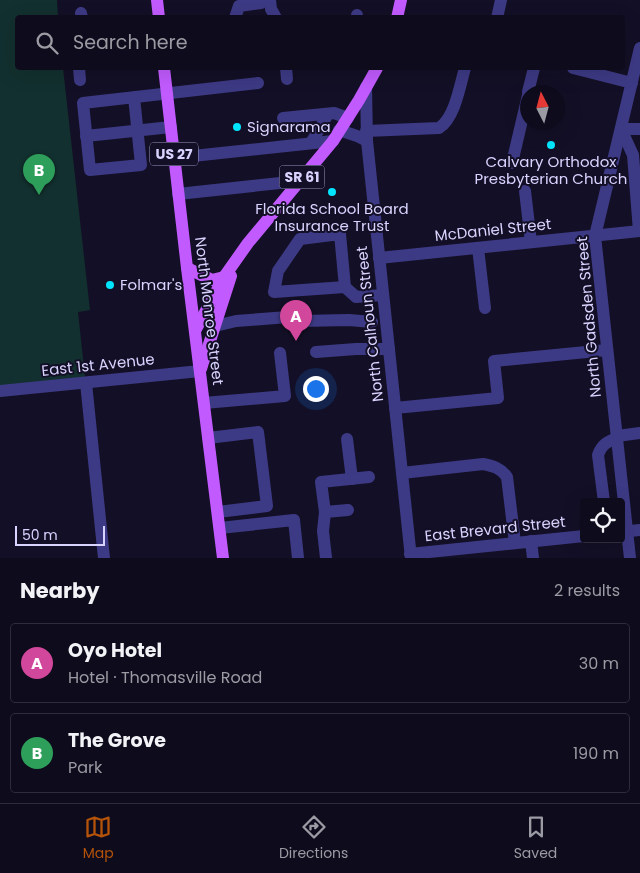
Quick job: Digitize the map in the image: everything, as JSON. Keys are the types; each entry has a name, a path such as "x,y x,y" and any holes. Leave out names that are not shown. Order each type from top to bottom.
{"main road":[{"path":"157,0 159,15"},
{"path":"398,15 401,0"},
{"name":"North Monroe Street","path":"164,70 223,558"},
{"name":"SR 61","path":"195,330 224,278 248,244 336,136 377,70"},
{"name":"SR 61","path":"200,371 234,265"},
{"path":"187,268 212,280 224,278"}],"street":[{"path":"497,15 501,0"},
{"path":"236,15 240,6 266,2 274,15"},
{"name":"North Gadsden Street","path":"622,498 595,236 640,48"},
{"path":"174,158 311,143 336,136 367,136 439,128 445,124 451,114 464,70"},
{"path":"530,85 534,70"},
{"path":"581,70 632,83"},
{"path":"134,97 141,165 90,170 82,103 134,97 167,94 258,83"},
{"name":"North Calhoun Street","path":"366,87 367,136 411,556"},
{"path":"283,118 334,113 348,118"},
{"path":"311,143 328,114"},
{"path":"86,136 171,127"},
{"path":"512,163 520,128"},
{"path":"639,231 633,155 621,129 640,129"},
{"path":"178,194 299,181"},
{"path":"525,191 531,242"},
{"name":"McDaniel Street","path":"379,258 639,231"},
{"path":"345,287 274,292 278,271 300,239 340,234 345,287 356,297 383,295"},
{"path":"478,248 485,308"},
{"path":"215,326 236,321 288,317 300,321 349,320 372,322"},
{"path":"316,352 389,349"},
{"path":"395,408 498,398 494,361 608,350"},
{"path":"204,403 285,396 280,353"},
{"name":"East 1st Avenue","path":"0,392 200,371"},
{"path":"86,383 104,558"},
{"path":"208,438 258,432 267,506 218,512"},
{"path":"603,498 598,455 600,447 617,437 640,433"},
{"path":"347,439 352,479"},
{"path":"402,473 483,464 494,466 502,471 507,477 514,543"},
{"path":"326,558 323,532 325,512 321,482 369,477"},
{"path":"325,512 348,510"},
{"path":"220,528 294,520 298,558"},
{"path":"625,531 640,530"},
{"name":"East Brevard Street","path":"411,556 580,536"},
{"name":"North Gadsden Street","path":"625,536 630,558"},
{"path":"531,541 533,558"}],"green space":[{"path":"0,0 57,0 58,15 15,15 15,70 63,70 90,310 78,312 85,377 0,386"}],"place":[{"name":"Signarama","path":"237,127"},
{"name":"Calvary Orthodox Presbyterian Church","path":"551,145"},
{"name":"Florida School Board Insurance Trust","path":"332,192"},
{"name":"The Grove","path":"39,195"},
{"name":"Folmar's","path":"110,285"},
{"name":"Oyo Hotel","path":"296,341"}]}
